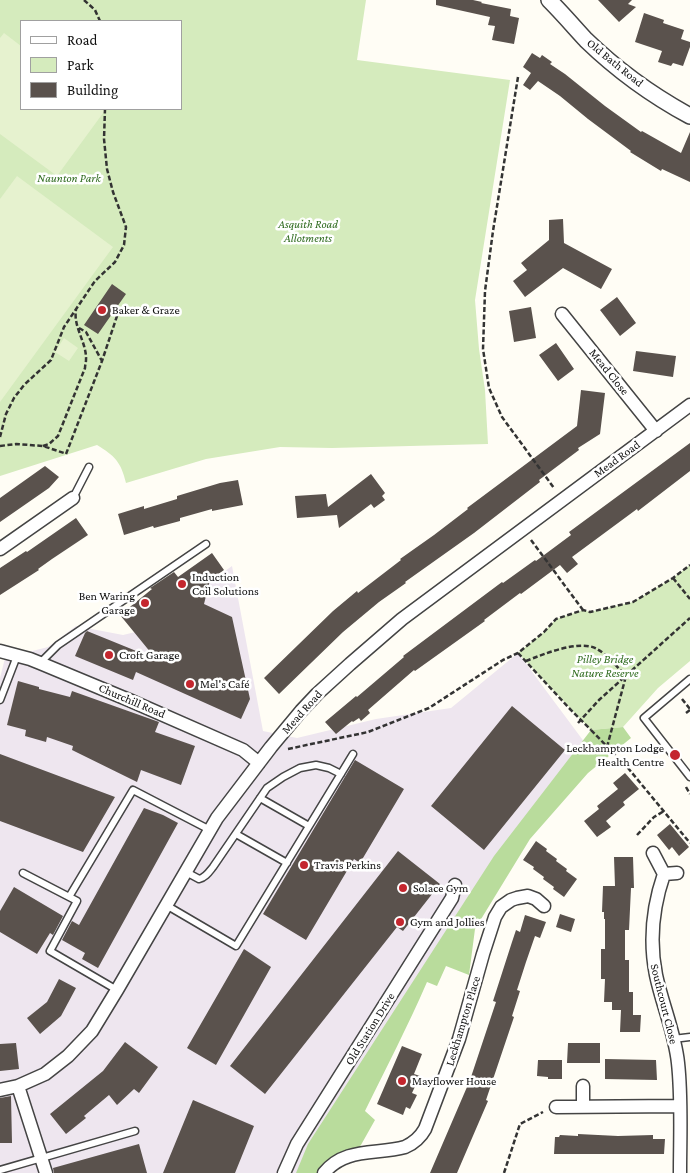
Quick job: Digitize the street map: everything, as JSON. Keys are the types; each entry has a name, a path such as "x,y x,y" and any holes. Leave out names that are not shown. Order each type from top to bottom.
{"street":[{"name":"Old Bath Road","path":"549,0 586,40 615,66 666,103 690,116"},
{"name":"Mead Close","path":"562,314 656,430"},
{"name":"Mead Road","path":"0,1090 18,1086 45,1074 68,1056 92,1031 222,811 271,747 317,694 402,619 690,405"},
{"path":"0,549 73,498"},
{"name":"Churchill Road","path":"0,651 40,663 129,700 243,750 259,762"},
{"path":"653,853 664,874 677,873"},
{"name":"Southcourt Close","path":"664,874 659,888 653,920 653,956 678,1062 680,1173"},
{"name":"Old Station Drive","path":"284,1173 297,1144 452,898 455,885"},
{"name":"Leckhampton Place","path":"324,1173 341,1158 405,1147 412,1144 422,1135 459,1040 483,954 498,912 506,903 522,896 536,899 544,906"},
{"path":"18,1086 46,1173"},
{"path":"582,1086 583,1106"},
{"path":"556,1107 680,1106"}],"lane":[{"path":"73,498 89,467"},
{"path":"40,663 58,645 206,544"},
{"path":"0,700 17,656"},
{"path":"690,679 644,718 690,777"},
{"path":"166,905 236,946 353,754"},
{"path":"186,872 198,879 202,878 213,867 267,788 283,776 300,768 316,765 329,768 341,774"},
{"path":"69,897 133,790 210,830"},
{"path":"260,798 309,826"},
{"path":"236,834 287,863"},
{"path":"23,873 77,901 50,951 117,990"},
{"path":"674,1039 690,1037"},
{"path":"0,1170 135,1131"}],"path":[{"path":"84,0 95,10 100,20"},
{"path":"518,77 486,282 483,349 490,388 502,417 563,500"},
{"path":"0,437 6,414 14,398 24,385 51,360 64,327 95,281 115,262 124,245 126,227 107,169 104,139 105,110"},
{"path":"43,446 49,444 58,436 85,368 86,359 76,322 77,308"},
{"path":"0,446 16,444 43,446 65,454 102,361 117,316"},
{"path":"78,328 86,332 102,361"},
{"path":"523,529 582,610"},
{"path":"271,747 290,749 368,732 429,708 503,660 518,653 544,632 556,619 582,610 590,612 633,602 673,578 690,564"},
{"path":"673,578 690,599"},
{"path":"578,723 599,700 690,618"},
{"path":"526,661 580,644 587,645 600,650 626,676"},
{"path":"518,653 628,768 690,843"},
{"path":"607,746 626,676"},
{"path":"681,695 690,710 686,713"},
{"path":"637,835 654,817 664,811"},
{"path":"504,1173 520,1124 556,1107"}],"shaded area":[{"path":"232,566 263,731 297,738 376,719 451,708 518,653 588,747 464,905 302,1173 0,1173 0,678 5,658 48,647 76,626 123,635 148,629 165,614"}],"green space":[{"name":"Asquith Road Allotments","path":"0,0 366,0 357,60 510,80 475,300 485,390 488,444 332,448 280,447 206,459 126,483 122,470 116,460 97,445 0,476"},
{"path":"4,33 20,45 20,110 105,110 57,176 0,134 0,38"},
{"path":"17,176 113,247 0,402 0,199"},
{"path":"64,338 78,348 69,361 55,352"},
{"name":"Pilley Bridge Nature Reserve","path":"690,565 690,661 658,688 623,727 591,730 518,653 544,632 556,619 583,610 590,612 633,602 673,578"},
{"path":"623,727 631,738 588,773 530,839 475,929 469,975 446,966 437,986 427,982 365,1111 375,1120 357,1152 322,1173 296,1173 308,1144 494,856 591,730"}],"building":[{"path":"436,0 473,0 511,9 510,16 519,18 514,44 492,40 495,26 488,25 490,17 436,5"},
{"path":"598,0 632,0 628,4 636,7 619,22"},
{"path":"644,13 664,20 663,23 684,30 681,39 690,42 690,47 683,66 673,63 671,66 658,62 662,51 635,42"},
{"path":"532,53 540,58 542,55 552,62 550,64 641,132 681,153 690,132 690,182 662,169 661,171 630,152 560,96 538,81 530,90 523,85 531,73 523,67"},
{"path":"563,219 564,243 612,269 601,289 563,268 525,297 513,281 527,270 521,263 549,240 549,220"},
{"name":"Baker & Graze","path":"112,284 126,294 98,334 84,325"},
{"path":"617,297 636,323 620,336 600,310"},
{"path":"531,307 536,338 514,342 509,311"},
{"path":"556,343 574,369 558,381 539,355"},
{"path":"636,351 676,356 673,377 633,371"},
{"path":"581,390 605,393 600,434 578,448 579,450 539,480 540,482 474,533 379,602 343,632 279,694 264,678 333,611 577,426"},
{"path":"690,443 690,471 638,511 637,509 572,557 578,564 567,573 560,565 520,593 485,621 414,670 368,710 370,713 361,721 359,718 352,721 336,734 325,722 357,697 403,656 502,582 536,561 571,535 569,532"},
{"path":"45,466 59,477 49,488 0,522 0,498"},
{"path":"371,474 385,493 382,496 385,500 374,508 371,504 339,528 337,515 297,518 295,496 326,494 328,507"},
{"path":"238,480 243,505 212,511 212,509 180,518 180,521 154,528 153,526 124,535 118,514 144,506 144,509 177,499 177,496 220,483"},
{"path":"76,518 88,535 0,595 0,568"},
{"path":"212,553 224,570 210,580 204,604 232,617 250,699 241,719 136,672 133,680 75,656 87,631 156,659 120,615 152,589 150,588 174,572 178,577"},
{"path":"18,681 70,697 72,691 159,722 155,732 195,746 181,785 141,770 137,782 72,750 73,746 47,737 46,742 25,736 26,730 7,725"},
{"path":"512,706 565,750 484,850 431,806"},
{"path":"0,754 115,797 83,852 0,821"},
{"path":"355,760 404,789 360,863 354,859 306,940 263,914"},
{"path":"625,773 639,789 623,802 625,805 606,821 611,827 597,837 584,821 599,809 597,806 618,789 613,783"},
{"path":"144,808 178,823 98,968 82,959 85,953 62,940 72,921 79,925"},
{"path":"670,824 689,847 679,856 672,847 669,850 657,835"},
{"path":"536,841 567,869 566,871 577,879 564,897 533,869 534,867 523,860"},
{"path":"398,851 440,884 403,931 397,927 265,1094 230,1066"},
{"path":"614,857 633,857 634,888 631,888 629,930 625,930 625,960 629,960 629,992 633,992 633,1015 641,1015 640,1032 620,1032 621,1010 612,1010 612,1002 604,1002 605,979 601,979 601,949 605,949 605,919 604,912 602,912 603,886 615,886"},
{"path":"14,887 63,916 53,935 50,933 37,954 0,932 0,911"},
{"path":"560,914 575,919 571,932 556,927"},
{"path":"525,915 546,922 540,938 535,936 526,962 517,990 520,991 512,1016 514,1017 486,1100 488,1101 457,1173 430,1173 470,1080 496,1002 493,1001 516,930 520,932"},
{"path":"244,949 271,967 216,1065 187,1048"},
{"path":"59,979 76,988 61,1016 40,1034 27,1018 47,1002"},
{"path":"125,1042 158,1067 139,1093 134,1089 117,1105 109,1095 84,1116 86,1118 66,1134 50,1114 103,1071"},
{"path":"16,1043 19,1069 0,1071 0,1044"},
{"path":"568,1043 600,1043 600,1063 567,1063"},
{"name":"Mayflower House","path":"402,1046 422,1054 414,1074 420,1076 412,1093 417,1095 410,1109 406,1107 403,1115 377,1104"},
{"path":"605,1059 656,1060 657,1080 605,1079"},
{"path":"538,1060 562,1060 562,1079 548,1079 548,1077 537,1076"},
{"path":"11,1096 12,1143 0,1143 0,1098"},
{"path":"193,1100 254,1126 235,1173 163,1173"},
{"path":"578,1134 653,1135 653,1139 665,1139 664,1154 554,1154 555,1137 560,1135 578,1136"},
{"path":"139,1144 147,1173 54,1173 53,1168"}],"place":[{"name":"Baker & Graze","path":"102,310"},
{"name":"Induction Coil Solutions","path":"182,584"},
{"name":"Ben Waring Garage","path":"145,603"},
{"name":"Croft Garage","path":"109,655"},
{"name":"Mel's Café","path":"190,684"},
{"name":"Leckhampton Lodge Health Centre","path":"675,755"},
{"name":"Travis Perkins","path":"304,865"},
{"name":"Solace Gym","path":"403,888"},
{"name":"Gym and Jollies","path":"400,922"},
{"name":"Mayflower House","path":"402,1081"}],"park label":[{"name":"Naunton Park","path":"69,178"}]}
